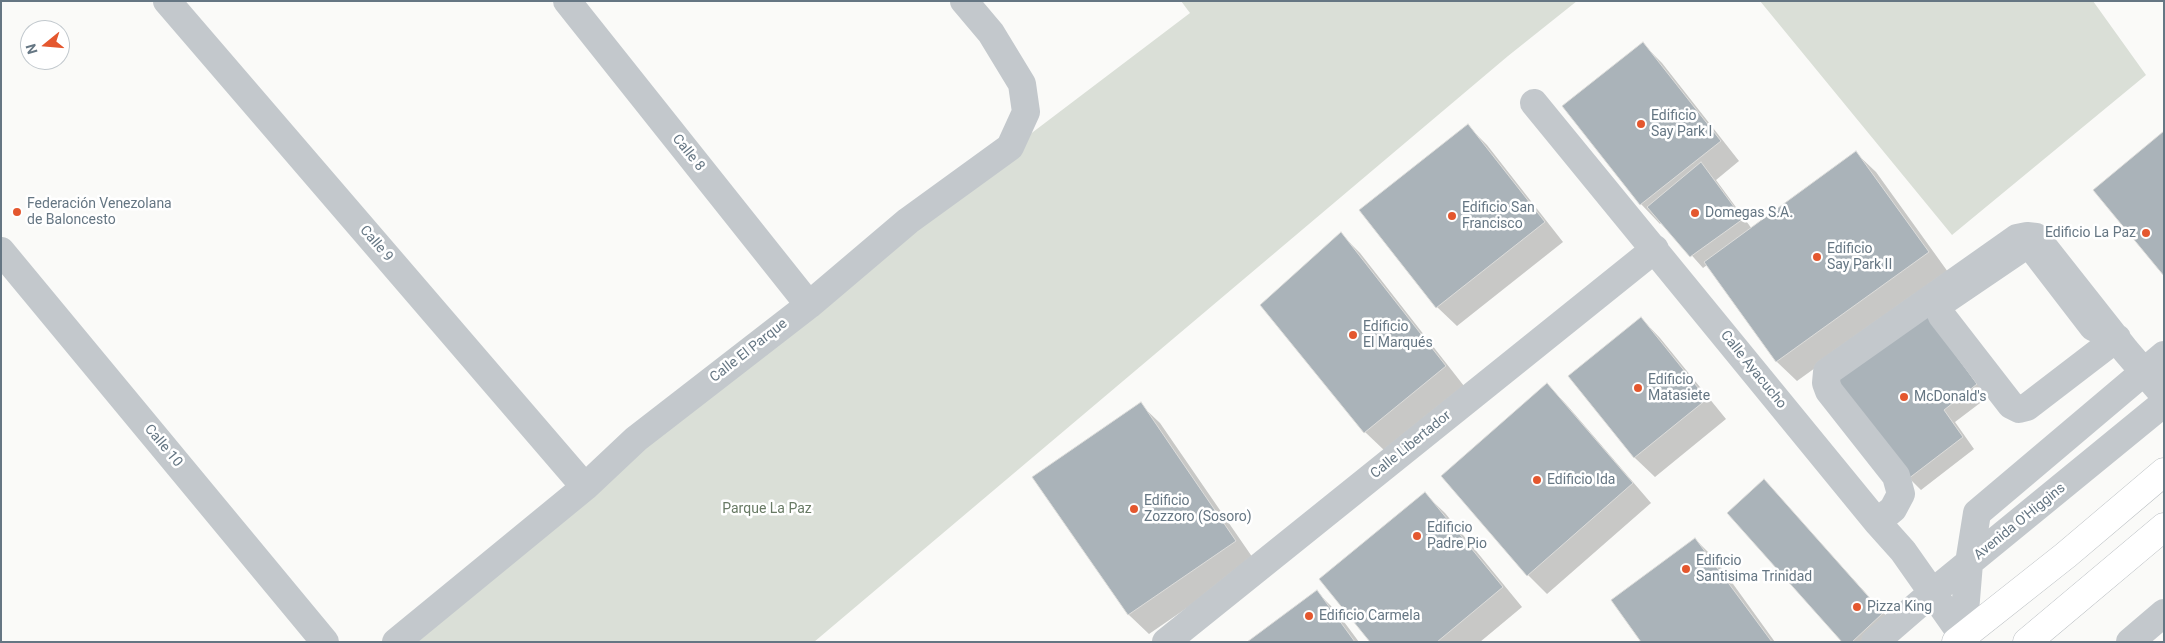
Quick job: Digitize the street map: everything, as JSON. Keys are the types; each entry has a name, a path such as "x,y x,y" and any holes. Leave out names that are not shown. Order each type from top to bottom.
{"main road":[{"path":"1962,640 2164,472"},
{"path":"2027,642 2164,527"}],"street":[{"name":"Calle 9","path":"167,1 585,487"},
{"name":"Calle 8","path":"567,1 809,305"},
{"name":"Calle El Parque","path":"396,642 585,487 636,439 809,305 908,221 1010,147 1026,112 1022,84 990,33 964,1"},
{"name":"Calle Ayacucho","path":"1534,103 1877,522 1903,551 1933,592 1962,640"},
{"path":"1877,522 1894,509 1901,494 1896,476 1829,391 1826,382 1827,372 2017,238 2026,236 2036,237 2117,338"},
{"path":"2117,338 2027,407 2019,409 2010,405 1942,316 1939,309 1942,303 2022,248 2028,247 2033,249 2093,327 2117,338 2154,363 2164,395"},
{"name":"Calle Libertador","path":"1166,642 1655,249"},
{"name":"Calle 10","path":"1,252 325,642"},
{"path":"1962,640 1969,564 1977,514 2154,363"},
{"name":"Avenida O'Higgins","path":"1875,642 2164,402"},
{"path":"2130,642 2164,613"}],"green space":[{"name":"Parque La Paz","path":"1181,1 1577,1 1508,56 814,642 401,642 909,226 1190,13"},
{"path":"1760,1 2093,1 2146,75 1952,235"}],"building":[{"name":"Edificio Say Park I","path":"1643,42 1721,141 1640,205 1562,106"},
{"name":"Edificio San Francisco","path":"1468,124 1545,222 1436,308 1359,210"},
{"name":"Edificio La Paz","path":"2164,131 2164,276 2093,190"},
{"name":"Edificio Say Park II","path":"1856,151 1929,252 1776,362 1704,262"},
{"name":"Domegas S.A.","path":"1701,162 1743,219 1690,257 1647,207"},
{"name":"Edificio El Marqués","path":"1341,232 1446,366 1364,433 1260,305"},
{"name":"McDonald's","path":"1922,309 1977,384 1944,410 1963,437 1908,479 1832,377"},
{"name":"Edificio Matasiete","path":"1641,317 1707,399 1634,458 1568,376"},
{"name":"Edificio Ida","path":"1547,383 1633,483 1527,576 1441,476"},
{"name":"Edificio Zozzoro (Sosoro)","path":"1141,402 1236,541 1128,615 1032,477"},
{"path":"1764,479 1883,613 1852,642 1842,642 1727,513"},
{"name":"Edificio Padre Pio","path":"1425,492 1503,587 1437,642 1370,642 1319,579"},
{"name":"Edificio Santisima Trinidad","path":"1695,538 1772,642 1641,642 1611,600"},
{"name":"Edificio Carmela","path":"1317,590 1355,642 1247,642"}],"place":[{"name":"Edificio Say Park I","path":"1641,124"},
{"name":"Federación Venezolana de Baloncesto","path":"17,212"},
{"name":"Domegas S.A.","path":"1695,213"},
{"name":"Edificio San Francisco","path":"1452,216"},
{"name":"Edificio La Paz","path":"2146,233"},
{"name":"Edificio Say Park II","path":"1817,257"},
{"name":"Edificio El Marqués","path":"1353,335"},
{"name":"Edificio Matasiete","path":"1638,388"},
{"name":"McDonald's","path":"1904,397"},
{"name":"Edificio Ida","path":"1537,480"},
{"name":"Edificio Zozzoro (Sosoro)","path":"1134,509"},
{"name":"Edificio Padre Pio","path":"1417,536"},
{"name":"Edificio Santisima Trinidad","path":"1686,569"},
{"name":"Pizza King","path":"1857,607"},
{"name":"Edificio Carmela","path":"1309,616"}]}
